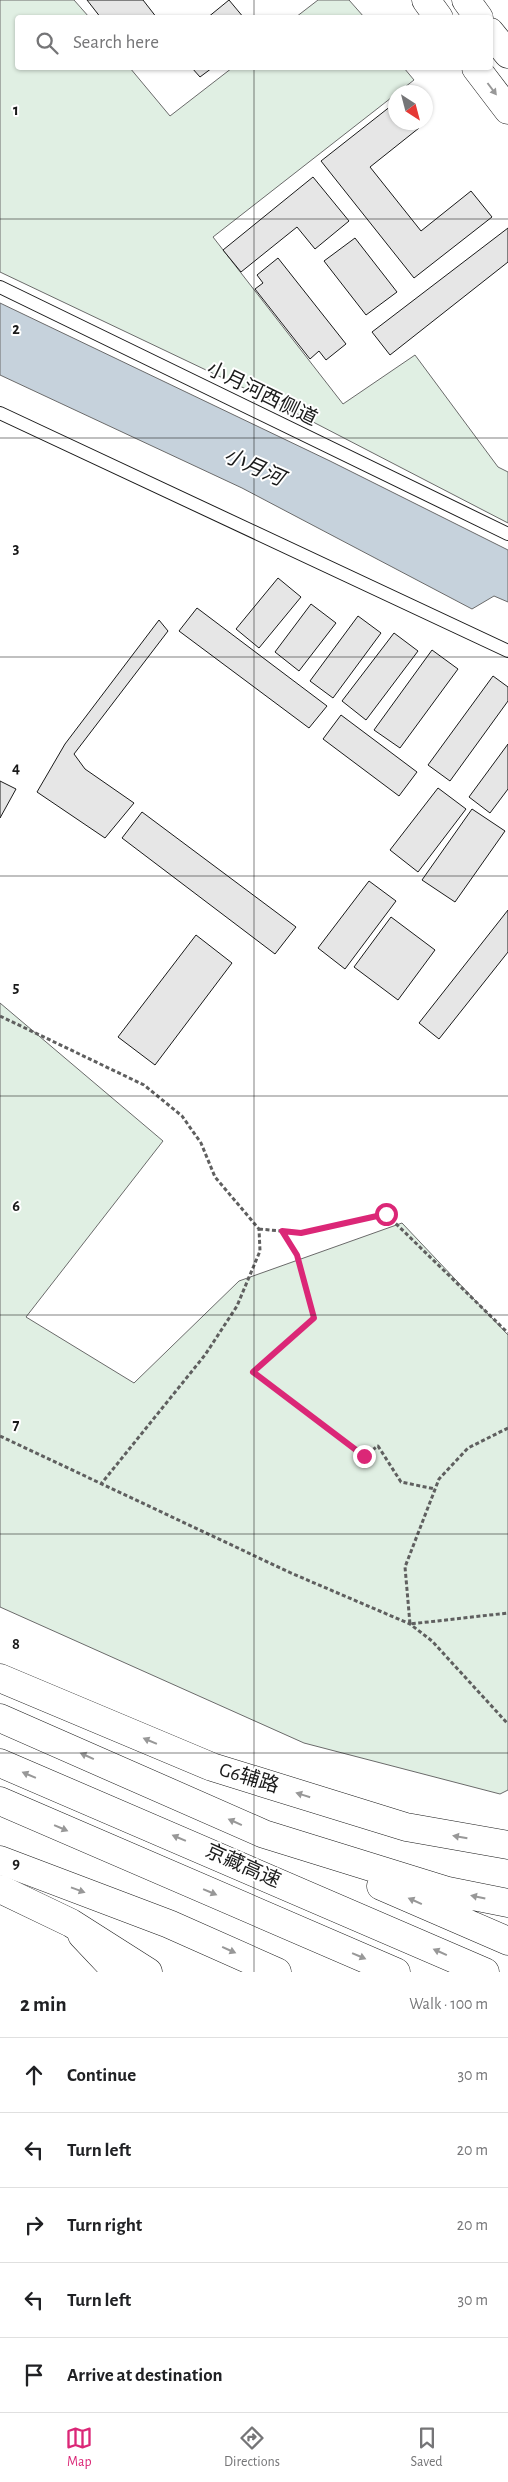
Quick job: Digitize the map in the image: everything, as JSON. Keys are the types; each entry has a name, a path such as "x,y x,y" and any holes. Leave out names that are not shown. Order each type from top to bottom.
{"main road":[{"path":"426,0 437,15"},
{"path":"466,0 477,15"},
{"path":"493,36 508,54"},
{"path":"478,70 508,110"},
{"name":"G6辅路","path":"0,1678 212,1767 406,1827 508,1845"},
{"path":"0,1718 508,1941"},
{"name":"京藏高速","path":"0,1762 485,1972"},
{"name":"京藏高速","path":"0,1801 396,1972"},
{"path":"264,1834 448,1890 508,1903"},
{"path":"0,1860 169,1924 277,1972"},
{"path":"0,1889 71,1923 148,1972"},
{"path":"71,1923 117,1972"}],"lane":[{"name":"小月河西侧道","path":"0,287 508,534"},
{"path":"0,414 508,651"}],"path":[{"path":"0,1016 144,1086 182,1116 201,1143 215,1177 259,1229 260,1251 237,1306 204,1355 101,1484"},
{"path":"259,1229 301,1233 386,1214 508,1333"},
{"path":"282,1231 297,1255 314,1318 253,1372 364,1456 378,1446 401,1482 435,1489"},
{"path":"410,1624 405,1567 435,1489 440,1479 468,1448 508,1428"},
{"path":"0,1436 291,1573 410,1624 432,1641 508,1724"},
{"path":"410,1624 508,1613"}],"green space":[{"path":"0,0 74,0 87,15 15,15 15,70 132,70 170,116 229,70 406,70 414,80 408,85 388,85 388,100 213,237 343,404 415,355 498,467 508,472 508,523 288,409 0,272"},
{"path":"318,0 349,0 362,15 299,15"},
{"path":"0,1003 163,1141 26,1317 134,1383 239,1281 402,1223 508,1335 508,1790 500,1794 304,1743 0,1607"}],"water":[{"name":"小月河","path":"0,303 330,461 508,550 508,602 494,596 472,609 242,488 0,375"}],"building":[{"path":"87,0 143,0 155,15 99,15"},
{"path":"229,0 242,15 211,15"},
{"path":"194,70 209,70 200,77"},
{"path":"388,108 388,130 416,130 370,167 421,231 471,191 492,217 414,278 321,161"},
{"path":"313,177 349,221 315,249 297,227 241,272 223,250"},
{"path":"508,228 508,262 390,355 372,332"},
{"path":"355,238 397,292 366,315 324,261"},
{"path":"278,258 346,344 326,360 319,351 310,359 255,289 263,283 257,275"},
{"path":"278,578 301,597 259,648 236,629"},
{"path":"311,604 336,623 299,671 275,652"},
{"path":"197,608 327,706 309,728 179,631"},
{"path":"358,616 381,633 333,698 310,681"},
{"path":"159,620 168,631 74,754 85,769 134,803 105,838 37,792 65,744"},
{"path":"394,633 418,651 366,720 342,701"},
{"path":"432,650 458,669 400,748 374,730"},
{"path":"493,676 508,687 508,701 450,781 428,765"},
{"path":"341,715 417,772 399,796 323,739"},
{"path":"508,744 508,789 490,813 469,797"},
{"path":"0,781 16,789 0,818"},
{"path":"438,788 466,809 418,872 390,850"},
{"path":"472,809 505,831 455,902 422,880"},
{"path":"142,812 296,927 275,954 122,838"},
{"path":"369,881 396,901 345,969 318,948"},
{"path":"508,910 508,952 439,1039 419,1023"},
{"path":"391,917 435,950 398,1000 354,967"},
{"path":"196,935 232,963 155,1065 118,1037"}],"route":[{"path":"364,1456 253,1372 314,1318 297,1255 282,1231 301,1233 386,1214"}]}
